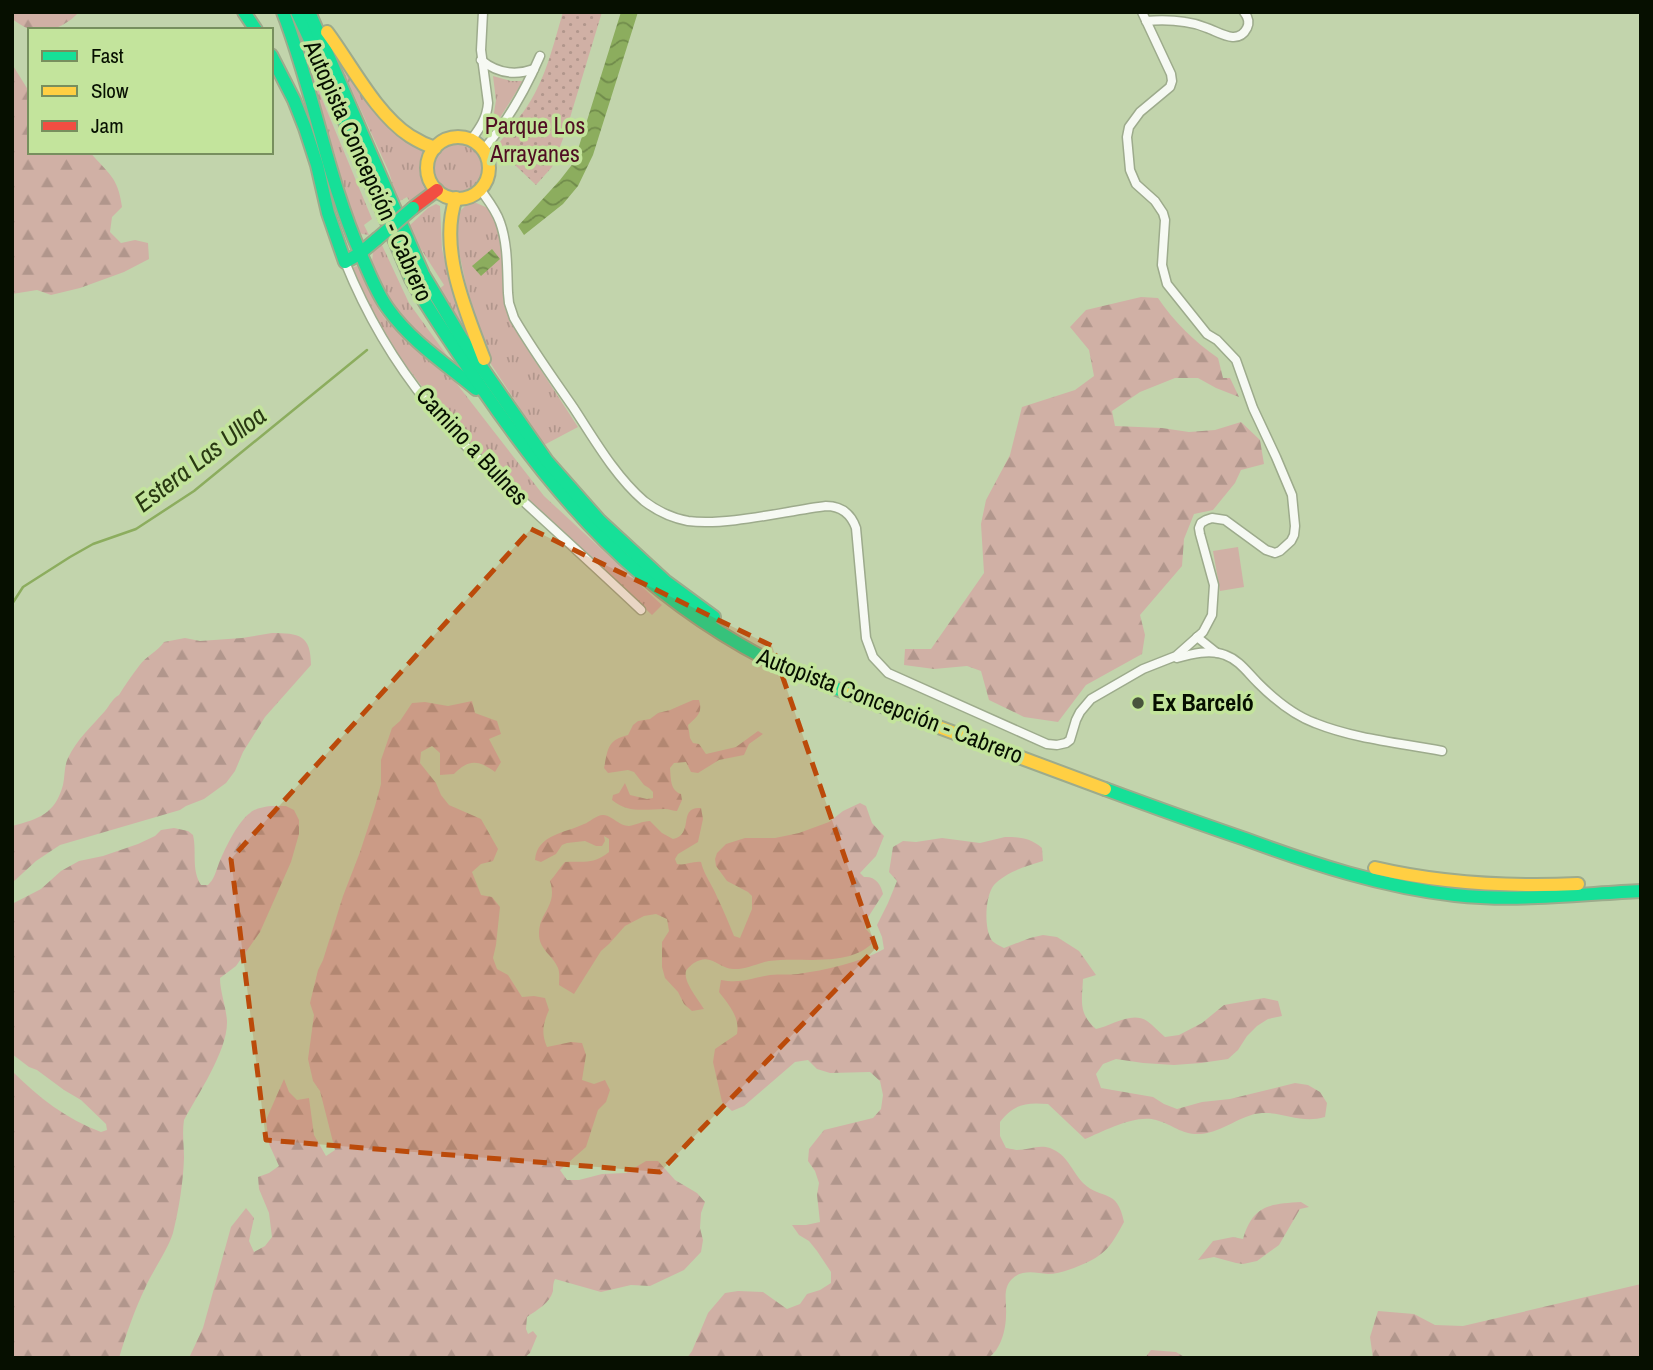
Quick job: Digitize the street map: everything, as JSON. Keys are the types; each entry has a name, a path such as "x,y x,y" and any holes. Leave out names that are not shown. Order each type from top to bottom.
{"main road":[{"path":"244,12 255,28"},
{"path":"283,12 296,45 347,221 379,295 399,323 493,405"},
{"name":"Autopista Concepción - Cabrero","path":"297,12 397,250 426,305 515,438 553,486 609,547 689,614 745,649 786,669 1146,804 1249,841 1367,878 1431,891 1501,898 1641,891"},
{"path":"311,12 386,117 407,135 435,148"},
{"name":"Autopista Concepción - Cabrero","path":"311,12 423,274 462,339 529,437 600,522 665,581 718,621 752,641 801,664 1063,763 1256,832 1370,867 1415,877 1481,886 1525,887 1641,881"},
{"name":"Camino a Bulnes","path":"273,59 305,128 328,213 345,262"},
{"path":"462,137 471,140 483,150 488,161 488,173 480,189 467,197 448,197 430,181 429,158 442,141 462,137"},
{"path":"345,262 359,254 437,190"},
{"path":"456,198 451,214 450,233 458,282 472,328 496,387"}],"street":[{"path":"471,140 483,124 488,103 481,60 483,12"},
{"path":"1144,16 1184,22 1212,29 1223,36 1234,37 1246,29 1248,18 1244,12"},
{"path":"1144,16 1172,81 1170,87 1140,112 1129,127 1130,170 1136,184 1155,201 1163,213 1161,265 1167,284 1207,334 1217,340 1236,360 1253,408 1294,503 1295,526 1294,535 1286,547 1275,553 1266,550 1225,520 1212,518 1201,523 1200,534 1212,575 1214,595 1210,620 1197,637 1171,659"},
{"path":"483,150 513,111 540,56"},
{"path":"481,60 504,72 516,73 534,69"},
{"path":"480,189 495,210 504,234 509,303 514,318 604,454 633,490 658,510 673,517 700,522 826,506 845,511 856,528 866,638 873,657 888,673 1047,744 1057,745 1070,740 1076,720 1091,699 1143,669 1171,659 1217,653"},
{"name":"Camino a Bulnes","path":"345,262 385,343 407,377 440,418 502,481 641,610"},
{"path":"1197,637 1217,653 1240,664 1266,690 1304,719 1357,735 1442,751"}],"highlighted area":[{"path":"531,529 772,646 876,948 660,1172 266,1140 231,859"}],"green space":[{"path":"12,12 79,12 68,22 55,28 28,28 12,19"},
{"name":"Parque Los Arrayanes","path":"563,12 602,12 566,131 552,167 536,185 496,147 538,88"},
{"path":"300,46 372,219 364,225 369,235 354,228 335,155"},
{"path":"338,60 423,149 422,163 427,188 411,204 407,197 398,202 389,172"},
{"path":"12,64 28,90 28,154 92,154 118,188 122,207 112,217 110,232 121,243 135,240 148,243 149,259 124,272 80,288 51,295 37,290 12,294"},
{"path":"493,76 523,81 491,132 496,100"},
{"path":"458,142 468,144 476,150 482,158 482,178 476,186 468,192 458,194 448,192 440,186 434,178 432,168 434,158 440,150 448,144"},
{"path":"474,202 488,208 500,231 506,307 513,324 578,427 544,445 489,361 466,285 454,228 461,210 468,203"},
{"path":"436,204 440,206 442,249 466,333 437,291 444,285 409,226"},
{"path":"381,243 409,303 448,357 410,327 385,298 372,262 373,252"},
{"path":"357,266 387,321 450,375 544,496 662,605 652,615 476,450 434,402 400,358 374,315 353,274 352,268"},
{"path":"1141,297 1158,298 1185,331 1218,358 1223,378 1230,378 1239,397 1198,378 1175,378 1140,392 1112,411 1115,426 1189,432 1215,430 1241,422 1260,440 1264,464 1241,470 1235,483 1213,510 1194,514 1184,539 1182,566 1140,615 1145,635 1142,654 1086,685 1058,722 1024,717 989,700 981,671 967,666 934,669 904,665 905,649 931,649 984,573 981,524 986,500 1010,455 1022,407 1075,390 1094,376 1089,350 1070,327 1086,310"},
{"path":"1238,547 1244,587 1220,591 1213,551"},
{"path":"272,633 302,638 309,647 311,665 265,717 226,783 204,799 180,810 60,845 36,861 12,883 12,826 38,818 55,803 60,795 66,764 72,751 145,659 164,642 185,638 200,641 242,638"},
{"path":"699,700 700,712 688,725 690,738 693,743 699,744 706,754 736,747 758,731 763,734 749,744 744,755 719,760 698,773 691,772 686,762 674,763 670,768 672,784 681,794 682,800 677,811 631,809 612,800 613,795 619,793 625,783 630,795 647,799 653,798 653,792 634,772 628,770 608,773 604,768 612,743 628,735 638,721 650,719 658,713"},
{"path":"472,701 475,713 497,721 501,734 489,739 501,762 495,772 484,765 474,763 464,766 454,774 440,775 440,753 432,746 421,752 420,763 449,805 481,819 498,849 493,861 481,864 472,872 481,895 492,897 500,907 493,958 497,969 508,975 522,997 545,998 549,1010 544,1028 547,1047 571,1042 582,1043 586,1055 582,1080 594,1084 605,1080 610,1090 606,1102 598,1110 586,1147 560,1170 567,1180 579,1180 602,1174 626,1173 646,1161 658,1161 675,1180 697,1193 705,1202 701,1213 701,1252 684,1270 650,1286 631,1285 601,1292 555,1279 549,1299 527,1317 528,1334 533,1331 537,1336 530,1353 524,1358 189,1358 203,1328 231,1227 246,1208 254,1218 249,1241 254,1252 265,1246 272,1237 269,1213 259,1189 258,1177 279,1166 269,1144 266,1120 284,1079 289,1092 297,1100 309,1098 314,1135 326,1156 335,1150 320,1091 313,1081 308,1059 314,1015 310,1003 318,970 375,806 381,784 381,760 392,728 412,703 448,706"},
{"path":"860,803 866,806 872,823 884,836 876,856 860,873 877,881 883,894 865,922 865,928 873,937 873,943 862,951 827,960 769,961 737,969 710,960 700,960 686,971 689,985 704,1009 692,1011 665,978 662,942 669,931 667,919 656,914 644,916 625,926 601,951 574,994 559,985 558,968 541,944 539,934 552,897 550,881 565,862 588,862 609,852 609,839 604,836 602,846 585,841 567,843 562,845 556,854 541,862 535,860 537,851 547,840 604,815 625,826 650,821 673,839 683,832 690,811 701,808 703,819 698,842 678,854 675,859 677,864 701,862 734,936 740,938 752,909 752,896 727,881 716,866 717,853 726,844 745,838 775,838 799,833 829,822"},
{"path":"286,806 294,810 299,820 299,834 291,862 260,932 236,966 220,978 227,1021 223,1045 184,1120 183,1177 173,1233 138,1304 119,1358 12,1358 12,1071 43,1099 65,1114 101,1132 107,1130 106,1124 81,1100 12,1054 12,904 41,889 61,871 79,861 138,844 161,830 174,828 193,835 196,873 201,885 208,885 227,845 245,817 254,810"},
{"path":"1005,837 1025,839 1038,845 1042,848 1043,861 1010,873 994,885 987,912 987,927 991,939 1004,948 1043,935 1057,937 1079,951 1096,975 1083,979 1082,1000 1086,1018 1096,1029 1122,1020 1141,1018 1165,1037 1179,1035 1202,1023 1224,1005 1264,998 1278,1001 1282,1016 1268,1019 1257,1026 1228,1059 1174,1065 1116,1059 1103,1064 1096,1074 1101,1088 1153,1097 1177,1109 1295,1083 1308,1085 1320,1092 1327,1103 1325,1117 1301,1119 1262,1113 1201,1134 1183,1131 1156,1120 1139,1119 1085,1139 1048,1104 1033,1103 1021,1106 1010,1111 1000,1122 1000,1136 1006,1148 1017,1150 1042,1147 1056,1151 1083,1183 1113,1199 1124,1222 1109,1246 1092,1260 1061,1272 1025,1273 1012,1279 1006,1291 1004,1333 996,1350 988,1358 687,1358 708,1313 725,1293 763,1292 787,1309 800,1304 807,1294 831,1283 831,1272 817,1251 792,1225 820,1222 817,1195 819,1183 808,1161 809,1149 824,1130 873,1118 881,1109 883,1095 880,1081 870,1072 830,1073 817,1069 808,1060 795,1062 744,1106 732,1111 722,1102 713,1062 715,1049 737,1034 735,1017 719,992 721,980 740,981 808,972 842,965 884,949 877,925 897,881 889,872 893,847 903,841 942,838 980,843"},
{"path":"1301,1202 1309,1207 1300,1209 1279,1245 1257,1261 1243,1264 1214,1257 1198,1260 1213,1241 1233,1237 1243,1239 1252,1219 1264,1209"},
{"path":"1641,1284 1641,1358 1373,1358 1370,1337 1378,1311 1414,1314 1435,1325 1463,1326"},
{"path":"1151,1350 1176,1352 1186,1358 1145,1358"}],"water":[{"path":"621,12 638,12 593,155 578,186 563,204 524,235 518,226 574,162"},
{"path":"492,249 500,259 481,276 472,266"}],"waterway":[{"name":"Estera Las Ulloa","path":"12,604 23,587 70,557 93,544 136,529 194,491 367,350"}],"traffic: fast":[{"path":"244,12 255,28"},
{"path":"283,12 304,73 339,197 377,291 408,332 476,389"},
{"path":"297,12 411,279 481,387 541,469 606,542 641,575 679,605 766,659 850,694"},
{"path":"309,12 423,274 462,339 547,461 600,521 665,581 714,617"},
{"path":"273,59 305,128 328,213 345,262 377,239"},
{"path":"377,239 413,208"},
{"path":"1105,789 1296,857 1401,886 1455,895 1502,898 1641,891"}],"traffic: slow":[{"path":"327,32 386,115 410,136 435,148"},
{"path":"458,137 480,146 489,168 480,190 458,199 436,190 427,168 436,146 458,137"},
{"path":"456,198 451,217 452,259 462,301 484,359"},
{"path":"850,694 1105,789"},
{"path":"1375,868 1426,878 1476,883 1578,884"}],"traffic: jam":[{"path":"413,208 437,190"}],"place":[{"name":"Ex Barceló","path":"1138,703"}]}
